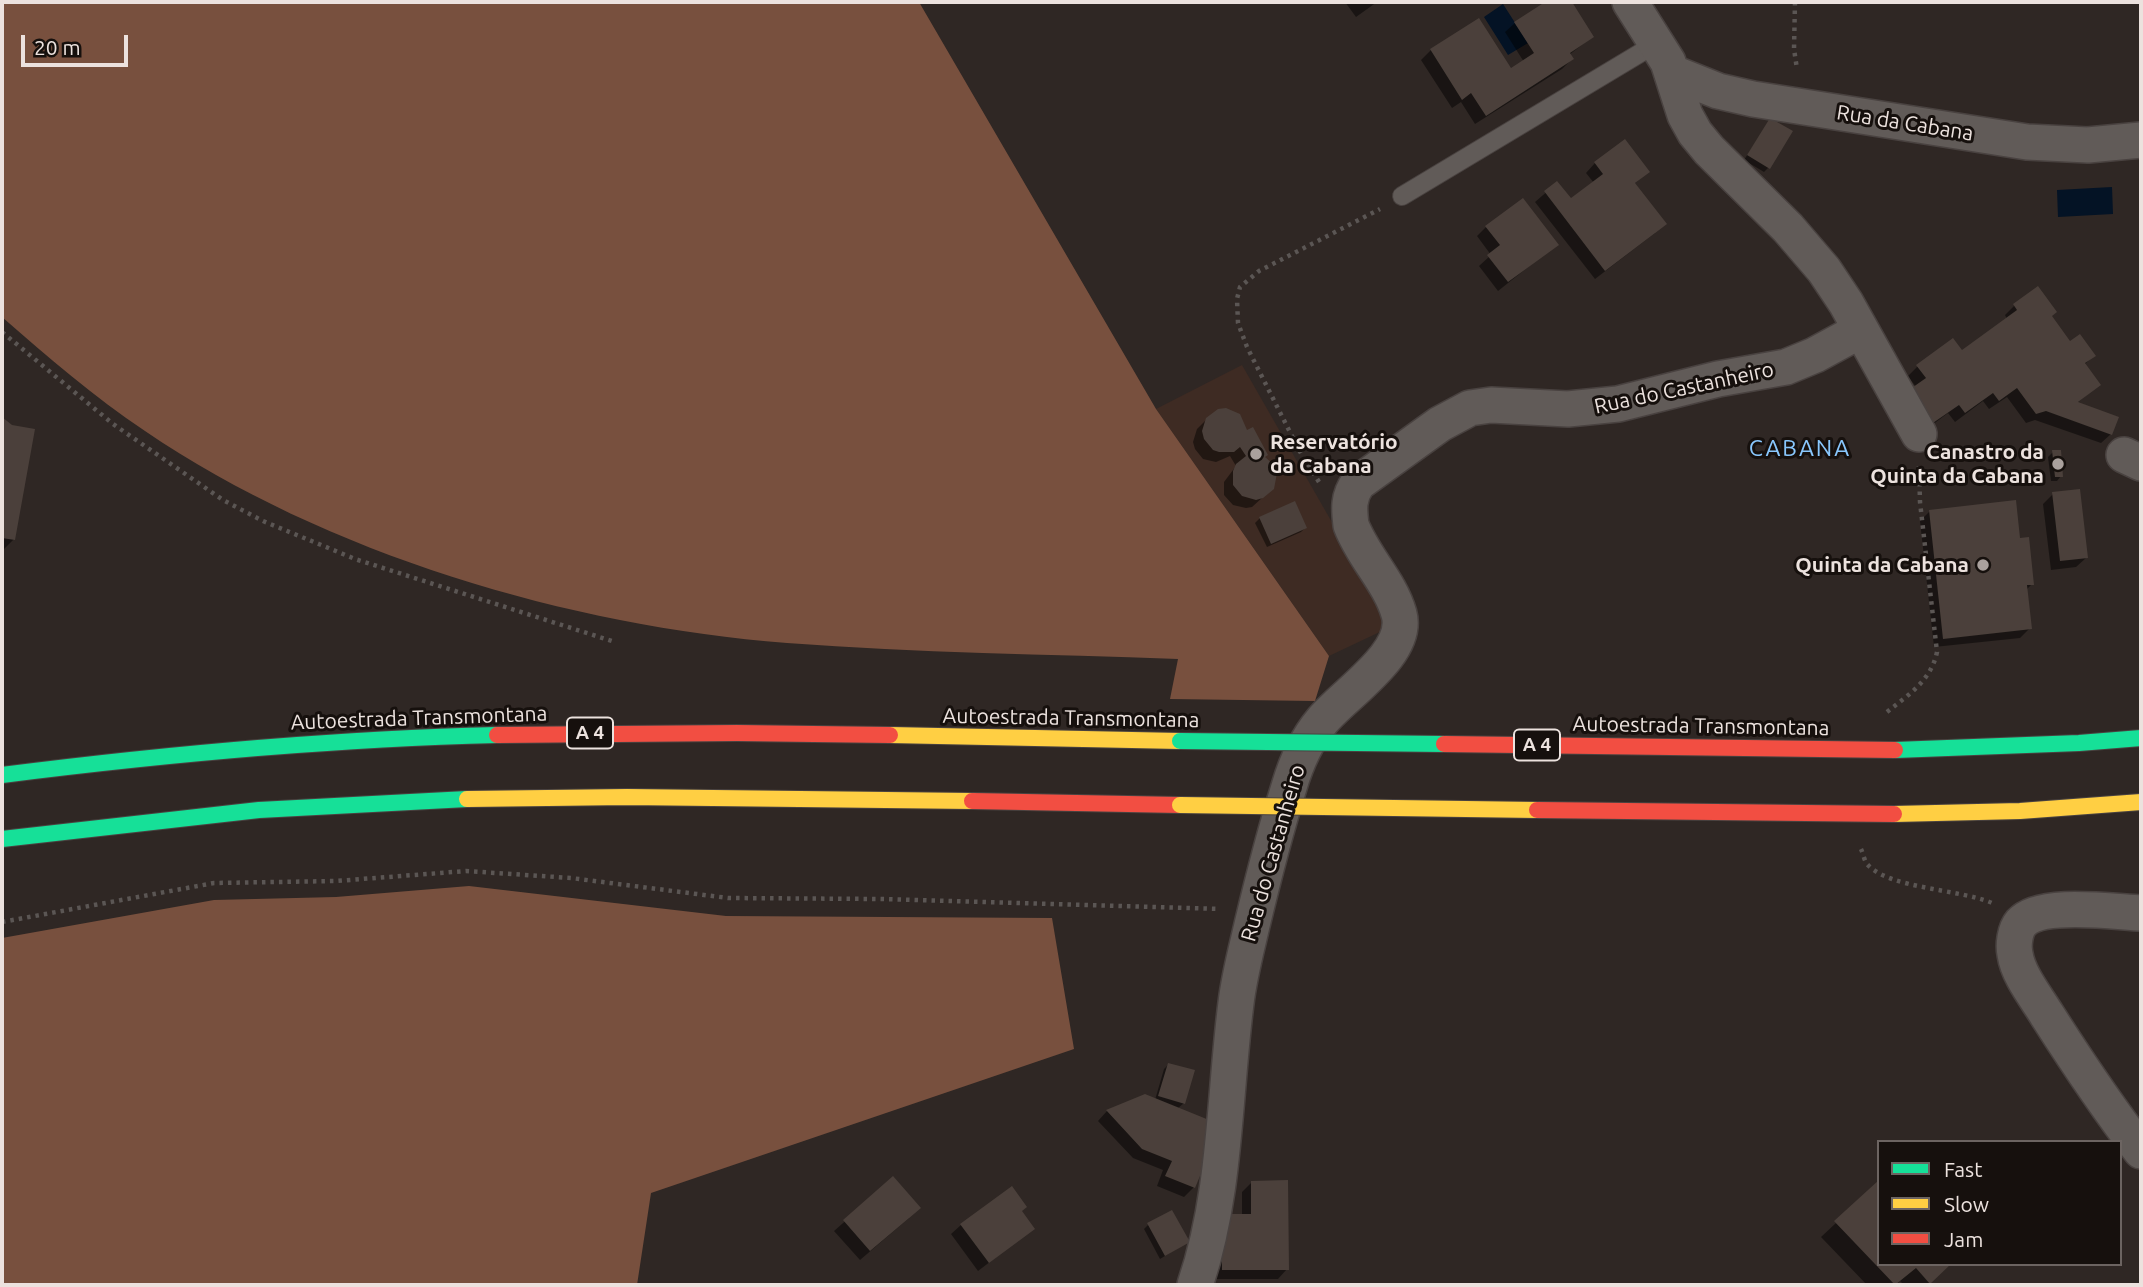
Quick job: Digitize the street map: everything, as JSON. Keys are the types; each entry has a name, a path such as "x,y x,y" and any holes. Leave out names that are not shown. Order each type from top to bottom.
{"highway":[{"name":"Autoestrada Transmontana","path":"2,775 85,763 235,748 385,738 521,733 684,732 1895,750 2141,738"},
{"path":"2,839 295,807 594,796 1894,814 2020,810 2141,802"}],"street":[{"path":"1630,2 1665,58 1685,115 1701,141 1806,249 1835,287 1919,434"},
{"name":"Rua da Cabana","path":"1665,58 1702,85 1735,95 1836,113 2037,143 2088,145 2141,140"},
{"name":"Rua do Castanheiro","path":"1195,1285 1205,1251 1221,1165 1236,999 1255,910 1289,786 1306,744 1330,712 1385,658 1397,641 1400,631 1399,614 1393,599 1351,526 1350,496 1364,478 1440,424 1470,408 1491,405 1568,409 1618,404 1709,381 1786,367 1861,330"},
{"path":"2141,913 2071,910 2034,915 2020,923 2014,940 2015,955 2032,991 2107,1107 2141,1151"}],"lane":[{"path":"1402,197 1665,58"}],"path":[{"path":"1795,2 1795,59 1800,79 1812,96 1836,113"},
{"path":"1321,486 1299,450 1247,347 1238,323 1237,299 1240,287 1259,271 1402,197"},
{"path":"2,332 113,424 223,500 263,522 355,559 615,642"},
{"path":"2,922 214,883 336,881 466,871 571,878 728,898 1255,910"}],"shaded area":[{"path":"2,2 919,2 1156,409 1329,656 1315,701 1170,699 1178,659 787,643 704,634 620,620 536,601 452,577 370,548 291,514 216,475 145,431 108,404 2,317"},
{"path":"1242,365 1385,615 1384,630 1329,656 1156,409"},
{"path":"469,886 726,916 1052,918 1074,1049 651,1193 637,1285 2,1285 2,938 214,900 336,897"}],"water":[{"path":"1503,4 1528,43 1508,55 1484,17"},
{"path":"2112,187 2113,214 2058,217 2057,190"}],"building":[{"path":"1545,2 1572,2 1594,37 1570,53 1574,59 1486,116 1471,93 1462,100 1430,49 1479,18 1511,68 1534,53 1514,22"},
{"path":"1770,118 1793,131 1770,169 1747,155"},
{"path":"1625,139 1650,172 1635,183 1667,224 1605,271 1544,191 1557,181 1571,198 1603,174 1594,162"},
{"path":"1523,198 1559,245 1508,282 1487,255 1500,245 1485,226"},
{"path":"2038,286 2057,312 2052,316 2070,341 2080,334 2096,356 2085,363 2101,385 2078,402 2119,417 2112,435 2046,411 2036,414 2017,388 1999,401 1993,393 1965,413 1959,405 1930,425 1906,392 1926,378 1916,365 1953,338 1962,350 2017,310 2013,304"},
{"name":"Reservatório da Cabana","path":"1226,408 1240,414 1247,430 1253,427 1268,455 1265,457 1275,466 1277,473 1274,489 1263,498 1256,500 1242,496 1233,485 1236,464 1246,456 1240,447 1234,452 1219,452 1213,450 1204,439 1202,431 1206,418 1218,409"},
{"path":"2,417 12,425 35,429 15,540 2,538"},
{"name":"Canastro da Quinta da Cabana","path":"2052,450 2061,450 2063,477 2055,477"},
{"path":"2080,489 2088,558 2060,561 2052,492"},
{"path":"2016,500 2020,538 2029,537 2034,585 2027,585 2032,629 1943,639 1929,510"},
{"path":"1295,501 1307,528 1271,544 1259,517"},
{"path":"1168,1063 1195,1070 1185,1104 1158,1096"},
{"path":"1145,1094 1214,1122 1205,1144 1212,1147 1195,1188 1165,1176 1172,1161 1142,1149 1106,1110"},
{"path":"893,1176 921,1208 870,1251 843,1220"},
{"path":"1288,1180 1289,1270 1222,1270 1222,1214 1251,1214 1251,1181"},
{"path":"1877,1182 1877,1266 1949,1266 1930,1284 1916,1268 1895,1285 1834,1221"},
{"path":"1012,1186 1027,1207 1022,1211 1035,1229 989,1263 960,1224"},
{"path":"1172,1210 1190,1242 1165,1256 1147,1223"}],"traffic: fast":[{"path":"2,775 249,749 497,735"},
{"path":"1895,750 2141,738"},
{"path":"1180,741 1444,744"},
{"path":"2,839 259,810 467,799"}],"traffic: slow":[{"path":"890,735 1180,741"},
{"path":"467,799 627,797 972,801"},
{"path":"1894,814 2020,811 2141,802"},
{"path":"1180,805 1537,810"}],"traffic: jam":[{"path":"497,735 890,735"},
{"path":"1444,744 1895,750"},
{"path":"972,801 1180,805"},
{"path":"1537,810 1894,814"}],"place":[{"name":"Reservatório da Cabana","path":"1256,454"},
{"name":"Canastro da Quinta da Cabana","path":"2058,464"},
{"name":"Quinta da Cabana","path":"1983,565"}],"district":[{"name":"CABANA","path":"1800,448"}]}
